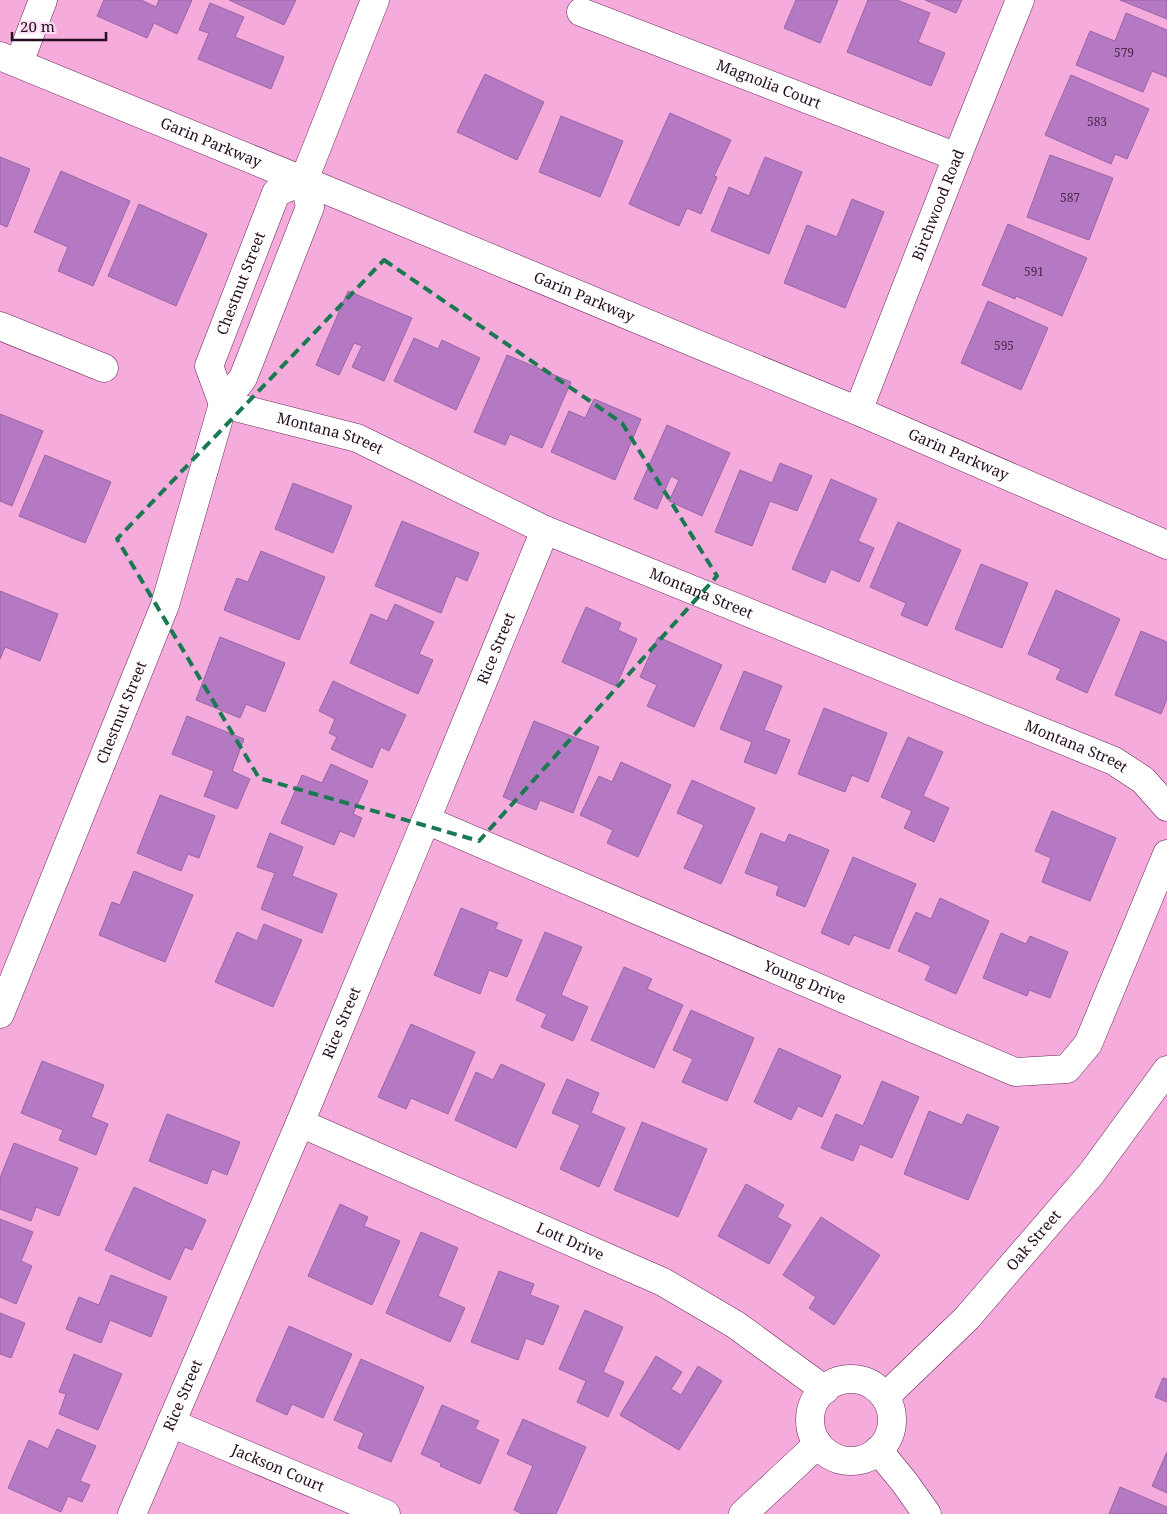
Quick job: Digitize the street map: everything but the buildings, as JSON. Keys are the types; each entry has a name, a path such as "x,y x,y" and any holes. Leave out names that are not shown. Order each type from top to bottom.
{"street":[{"path":"9,59 44,0"},
{"path":"304,180 375,0"},
{"name":"Birchwood Road","path":"858,411 1020,0"},
{"name":"Magnolia Court","path":"581,12 957,157"},
{"name":"Garin Parkway","path":"9,59 858,411 1167,546"},
{"name":"Chestnut Street","path":"0,1014 165,605 223,404 243,378 310,207 304,180 276,193 209,366 223,404"},
{"path":"0,326 104,368"},
{"name":"Montana Street","path":"223,404 357,438 545,530 1114,761 1143,780 1167,807"},
{"name":"Rice Street","path":"132,1514 300,1123 545,530"},
{"name":"Young Drive","path":"426,820 1015,1072 1067,1069 1088,1044 1167,854"},
{"name":"Oak Street","path":"885,1397 967,1318 1091,1174 1167,1070"},
{"name":"Lott Drive","path":"300,1123 664,1282 736,1325 825,1390"},
{"path":"852,1379 867,1382 878,1389 885,1397 890,1406 891,1430 885,1442 871,1455 861,1460 840,1459 829,1454 818,1444 812,1430 811,1413 816,1398 832,1384 852,1379"},
{"name":"Jackson Court","path":"171,1423 386,1514"},
{"path":"743,1514 818,1444"},
{"path":"878,1450 905,1482 927,1514"}],"highlighted area":[{"path":"384,260 622,423 717,576 479,841 259,778 117,539"}]}
